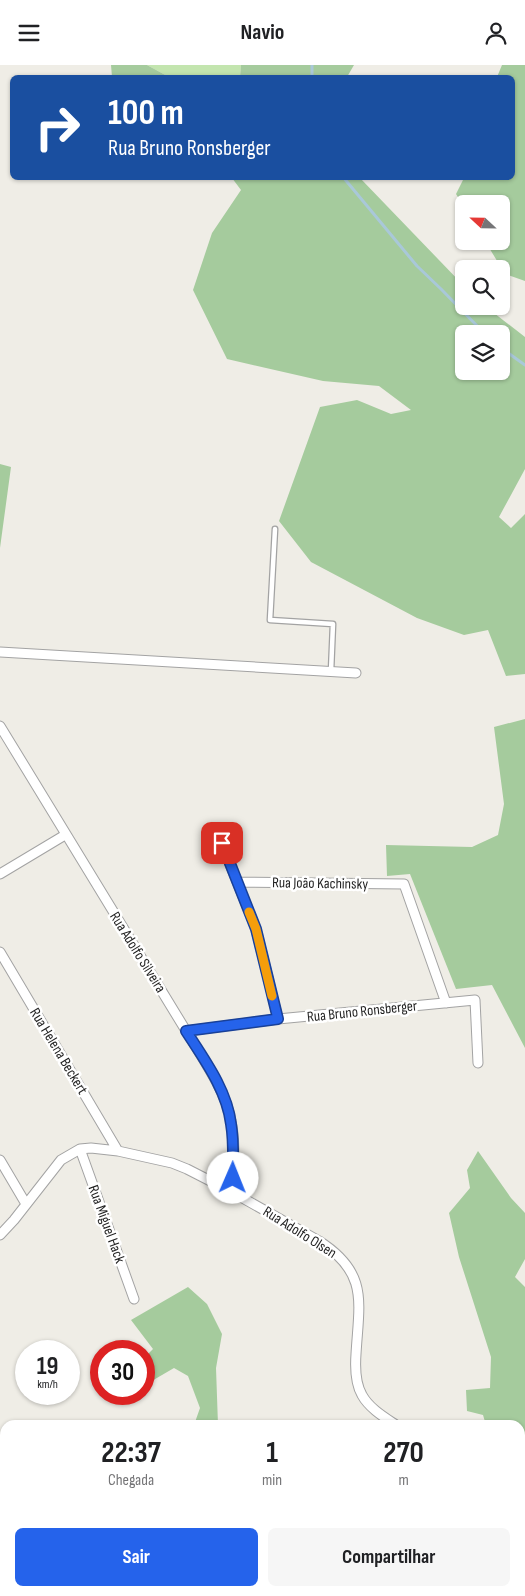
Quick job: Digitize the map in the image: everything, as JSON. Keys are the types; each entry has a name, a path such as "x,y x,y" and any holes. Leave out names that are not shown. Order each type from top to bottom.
{"street":[{"path":"0,652 356,673"},
{"name":"Rua Adolfo Silveira","path":"0,727 212,1073 228,1107 231,1123 233,1145 232,1192"},
{"path":"0,874 65,835"},
{"path":"222,843 256,929 278,1019"},
{"name":"Rua João Kachinsky","path":"237,882 404,884 446,1003"},
{"name":"Rua Helena Beckert","path":"0,952 118,1151"},
{"name":"Rua Bruno Ronsberger","path":"186,1031 278,1019 475,1000 478,1063"},
{"name":"Rua Adolfo Olsen","path":"80,1149 101,1148 172,1163 232,1192 332,1249 346,1263 355,1279 359,1295 355,1358 358,1385 362,1396 368,1404 389,1420"},
{"path":"0,1235 61,1160 80,1149"},
{"name":"Rua Miguel Hack","path":"80,1149 134,1299"},
{"path":"0,1160 26,1205"}],"lane":[{"path":"274,529 270,620 333,624 331,671"}],"green space":[{"path":"111,65 147,65 165,75 112,75"},
{"path":"147,65 241,65 240,75 165,75"},
{"path":"241,65 354,65 348,75 240,75"},
{"path":"502,65 525,65 525,281 510,276 510,260 497,260 490,250 510,250 510,195 456,194 463,180 515,180 515,75 498,75"},
{"path":"234,180 362,180 455,277 455,315 497,315 510,325 455,325 455,380 510,380 510,325 525,337 525,469 499,517 511,528 525,514 525,674 506,676 488,630 464,635 417,618 311,562 279,521 320,407 357,400 391,414 411,410 379,386 323,381 227,359 193,290 212,233 241,190"},
{"path":"0,464 11,467 0,548"},
{"path":"525,719 525,1048 492,985 456,989 410,874 387,876 386,845 472,847 498,835 504,804 494,727"},
{"path":"478,1151 511,1198 525,1213 525,1259 515,1277 525,1287 525,1420 484,1420 483,1415 467,1411 466,1390 490,1388 491,1357 459,1257 449,1213 470,1188 467,1170"},
{"path":"188,1287 207,1304 222,1334 216,1368 218,1420 196,1420 200,1408 188,1376 174,1368 155,1379 155,1340 146,1340 131,1320"}],"waterway":[{"path":"312,65 312,75"},
{"path":"345,180 417,266 476,325"},
{"path":"510,354 525,365"}],"slow traffic":[{"path":"249,912 256,929 272,996"}],"route":[{"path":"222,843 256,929 278,1019 186,1031 212,1073 228,1107 233,1145 233,1178"}]}
